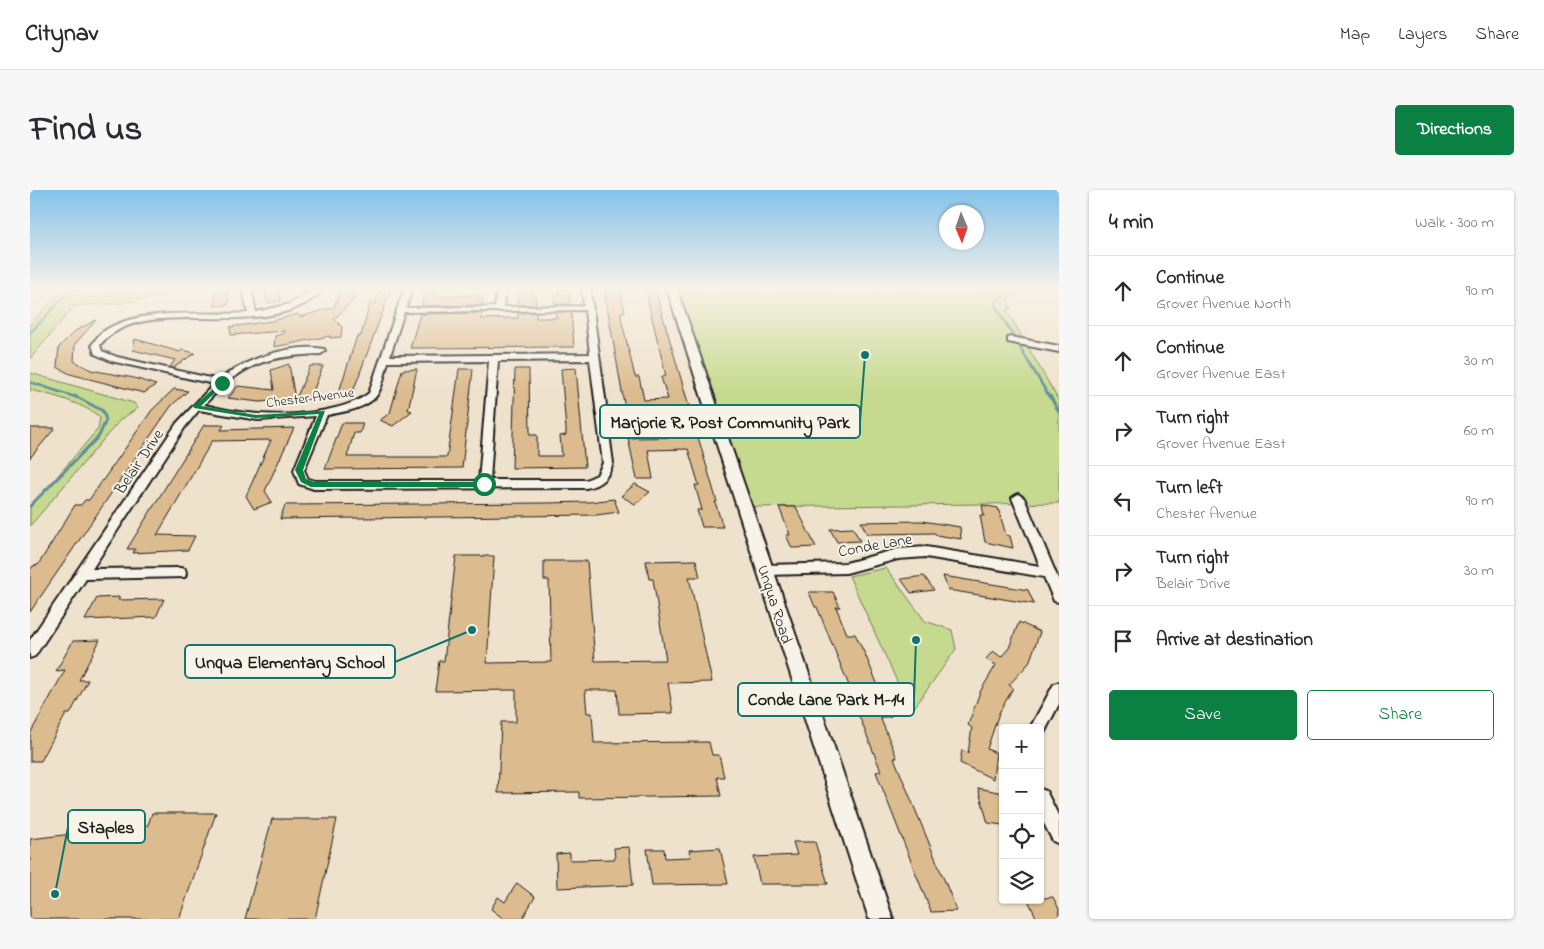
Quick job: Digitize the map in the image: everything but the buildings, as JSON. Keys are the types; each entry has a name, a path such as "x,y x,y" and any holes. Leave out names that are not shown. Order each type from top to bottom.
{"street":[{"path":"132,323 106,333 96,345 98,352 114,359 222,383"},
{"name":"Chester Avenue","path":"196,407 256,416 323,412 352,408 369,400 374,394 397,323"},
{"path":"323,412 299,470 303,481 314,485 586,484 598,480 604,474 608,462 591,323"},
{"name":"Unqua Road","path":"683,323 881,919"},
{"path":"1011,340 1059,349"},
{"name":"Belair Drive","path":"30,652 181,424 196,407 246,364 321,351"},
{"path":"385,358 595,357"},
{"path":"484,484 494,358"},
{"path":"603,423 716,423"},
{"path":"1018,498 1059,597"},
{"name":"Conde Lane","path":"765,570 846,568 898,554 926,552 1049,573"},
{"path":"82,574 180,573"},
{"path":"1040,724 1059,690"},
{"path":"1044,805 1059,835"}],"green space":[{"path":"32,323 60,323 30,359 30,325"},
{"path":"687,323 1014,323 1059,401 1059,503 749,507"},
{"path":"30,373 134,403 138,408 120,420 30,526 30,508 98,429 100,417 93,412 58,397 30,390"},
{"path":"886,568 925,621 952,630 956,649 911,712 849,576"}],"waterway":[{"path":"30,333 39,323"},
{"path":"1006,323 1014,337"},
{"path":"1018,344 1050,398"},
{"path":"30,382 78,398"},
{"path":"30,506 99,436 106,420 103,411 75,396"},
{"path":"1050,396 1059,412"}],"place":[{"name":"Marjorie R. Post Community Park","path":"865,355"},
{"name":"Unqua Elementary School","path":"472,630"},
{"name":"Conde Lane Park M-14","path":"916,640"},
{"name":"Staples","path":"55,894"}],"route":[{"path":"222,383 196,407 256,416 323,412 299,470 303,481 325,486 484,484"}]}
